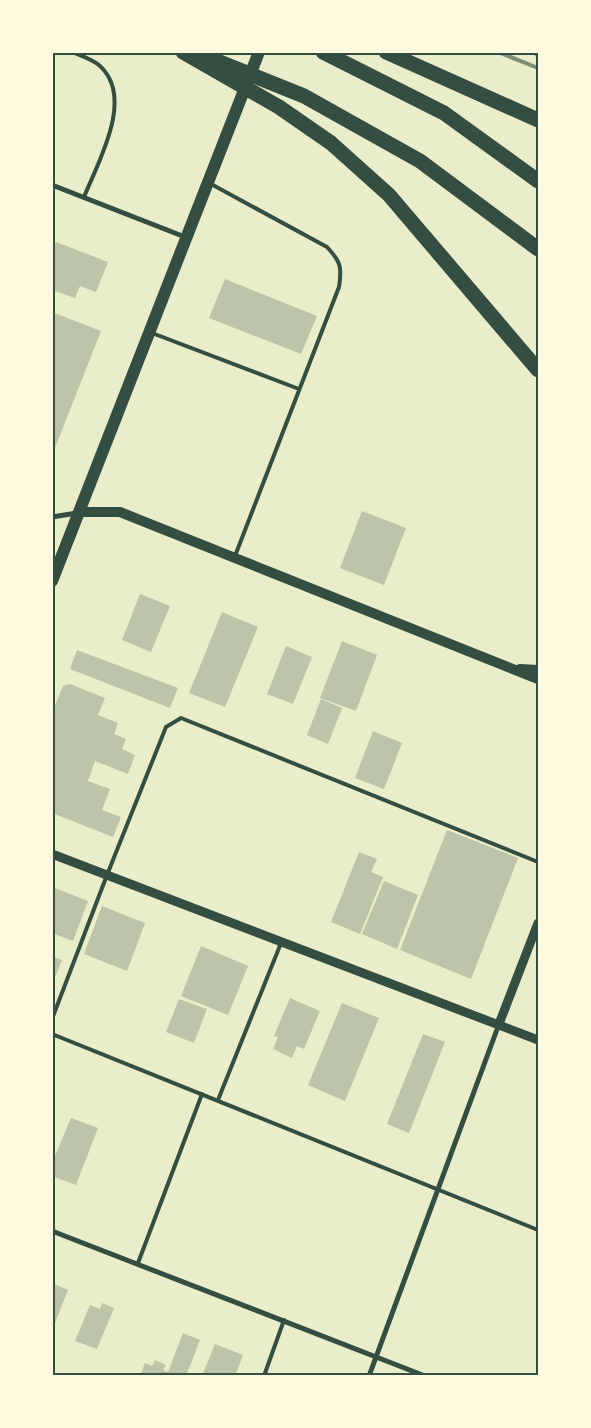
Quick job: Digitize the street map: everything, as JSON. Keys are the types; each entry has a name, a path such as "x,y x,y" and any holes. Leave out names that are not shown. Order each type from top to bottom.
{"highway":[{"path":"183,52 279,107 331,144 390,195 538,370"},
{"path":"197,52 304,96 420,161 538,249"},
{"path":"323,52 444,113 538,181"},
{"path":"386,52 538,120"}],"main road":[{"path":"52,582 259,52"},
{"path":"80,512 120,512 538,679"},
{"path":"512,668 538,670"}],"street":[{"path":"52,185 187,238"},
{"path":"52,518 80,512"},
{"path":"52,854 538,1040"},
{"path":"369,1376 538,922"},
{"path":"52,1230 425,1376"}],"lane":[{"path":"72,52 91,60 100,67 113,86 115,100 110,128 84,197"},
{"path":"209,183 327,247 338,258 341,271 339,287 234,558"},
{"path":"150,332 299,389"},
{"path":"52,1019 166,727 181,718 538,862"},
{"path":"218,1100 282,941"},
{"path":"52,1034 538,1230"},
{"path":"138,1264 202,1094"},
{"path":"264,1376 284,1320"}],"building":[{"path":"56,242 108,262 96,292 80,286 75,298 52,290 52,250"},
{"path":"225,279 317,316 301,354 209,318"},
{"path":"52,312 101,331 53,453 52,453"},
{"path":"362,511 406,528 384,585 340,568"},
{"path":"140,594 170,606 151,652 122,640"},
{"path":"222,612 258,627 225,707 189,693"},
{"path":"342,641 377,655 356,711 320,698"},
{"path":"286,646 312,657 293,704 267,694"},
{"path":"77,650 178,688 170,708 70,669"},
{"path":"70,684 105,698 98,715 118,723 114,734 126,739 122,749 135,755 128,774 95,761 88,781 110,789 102,810 121,817 113,837 52,813 52,713 63,686"},
{"path":"321,699 342,708 328,744 307,735"},
{"path":"373,731 402,743 384,789 355,778"},
{"path":"447,830 518,858 471,979 400,950"},
{"path":"359,852 377,859 371,872 383,877 360,934 331,922"},
{"path":"384,881 418,895 397,949 362,934"},
{"path":"52,887 88,901 73,941 52,933"},
{"path":"102,906 145,923 127,971 84,954"},
{"path":"201,946 248,966 228,1015 181,996"},
{"path":"52,956 62,960 54,980 52,979"},
{"path":"290,998 320,1011 304,1049 297,1046 292,1058 273,1049 278,1037 274,1036"},
{"path":"179,999 207,1009 194,1043 166,1032"},
{"path":"342,1003 379,1018 345,1101 308,1085"},
{"path":"423,1034 445,1042 409,1133 387,1124"},
{"path":"71,1118 98,1128 76,1185 52,1176 52,1163"},
{"path":"52,1283 68,1290 53,1328 52,1328"},
{"path":"102,1303 114,1308 97,1349 75,1341 90,1305 100,1309"},
{"path":"183,1333 200,1340 186,1376 140,1376 145,1363 152,1366 155,1360 166,1365 163,1370 168,1372"},
{"path":"215,1344 243,1355 235,1376 202,1376"}],"railway":[{"path":"498,52 538,68"},
{"path":"533,52 538,55"}]}
